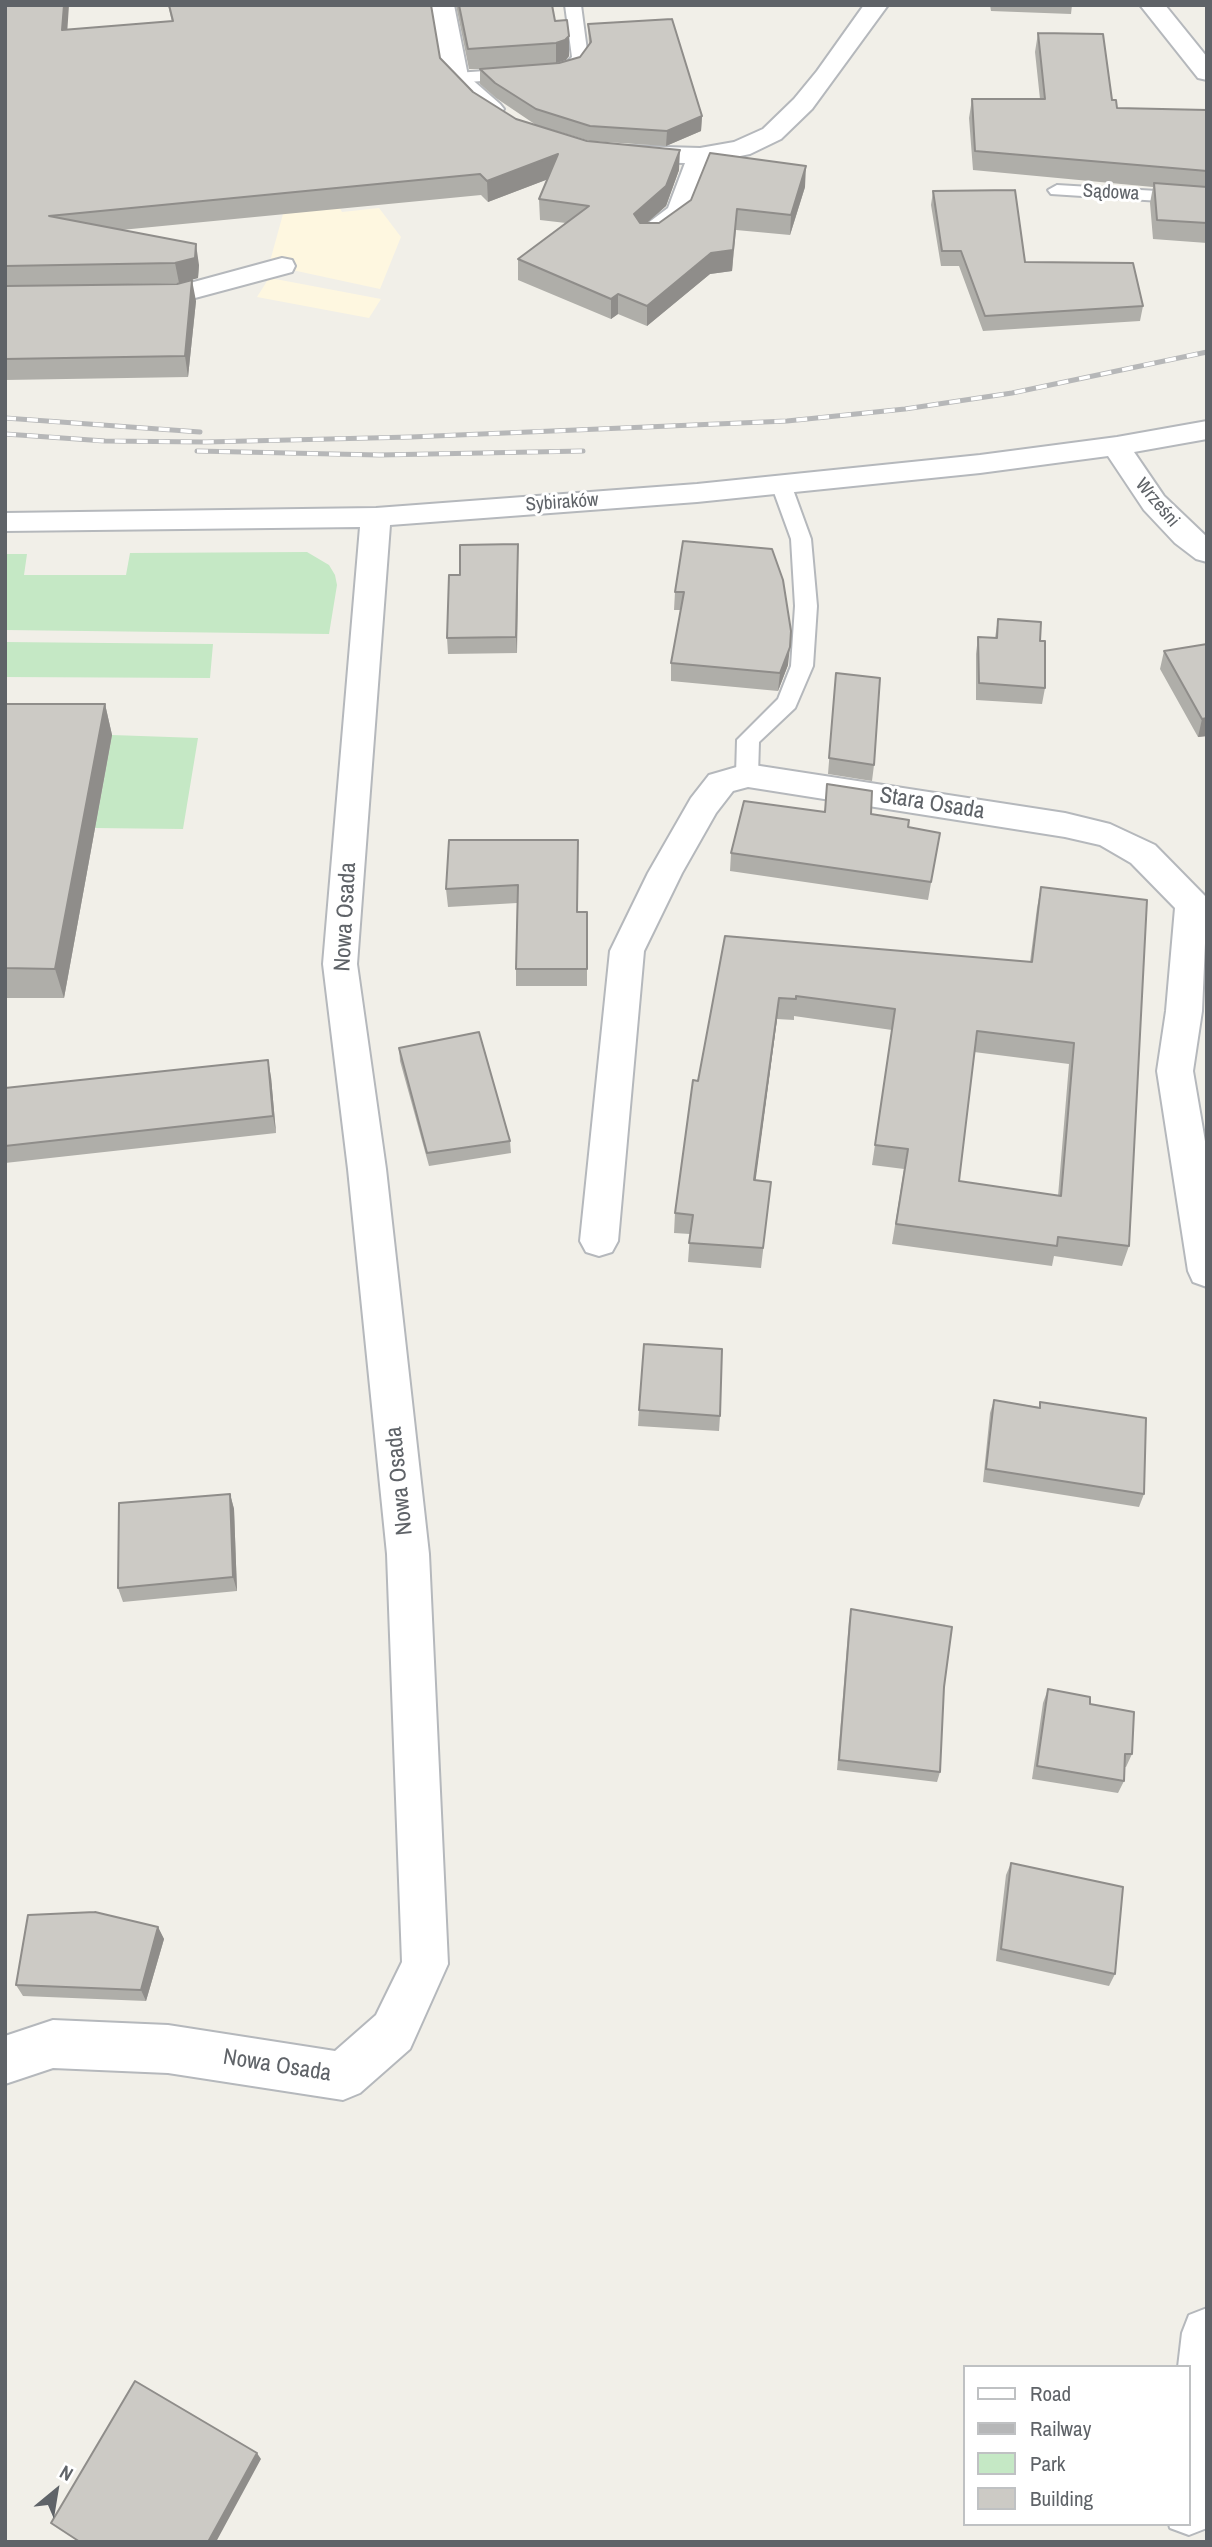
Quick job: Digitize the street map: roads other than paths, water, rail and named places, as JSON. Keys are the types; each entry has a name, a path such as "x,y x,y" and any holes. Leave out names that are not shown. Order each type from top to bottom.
{"street":[{"path":"442,5 456,78 485,105 516,125"},
{"path":"600,152 660,157 701,156 741,149 772,134 826,76 876,5"},
{"path":"1152,5 1207,73"},
{"path":"649,235 680,212 701,156"},
{"path":"113,295 180,294 282,266"},
{"name":"Sybiraków","path":"5,522 376,517 781,484 1117,446 1207,430"},
{"name":"Wrześni","path":"1117,446 1127,466 1154,503 1186,536 1207,552"},
{"name":"Nowa Osada","path":"5,2060 53,2044 66,2044 168,2049 344,2076 393,2032 425,1964 408,1554 367,1169 340,964 376,517"},
{"path":"599,1241 627,951 665,873 704,806 720,783 747,775"},
{"name":"Stara Osada","path":"747,775 1065,825 1110,836 1143,854 1200,913 1196,1010 1175,1071 1207,1271"},
{"path":"1191,2489 1207,2333"}],"lane":[{"path":"456,78 559,71 573,66 580,58 573,5"},
{"name":"Sądowa","path":"1057,190 1207,199"},
{"path":"747,775 748,740 787,703 802,666 806,606 801,539 781,484"}],"railway":[{"path":"5,434 105,441 206,442 411,437 787,421 905,409 1012,393 1207,352"},
{"path":"5,418 200,432"},
{"path":"197,451 379,455 583,451"}]}
